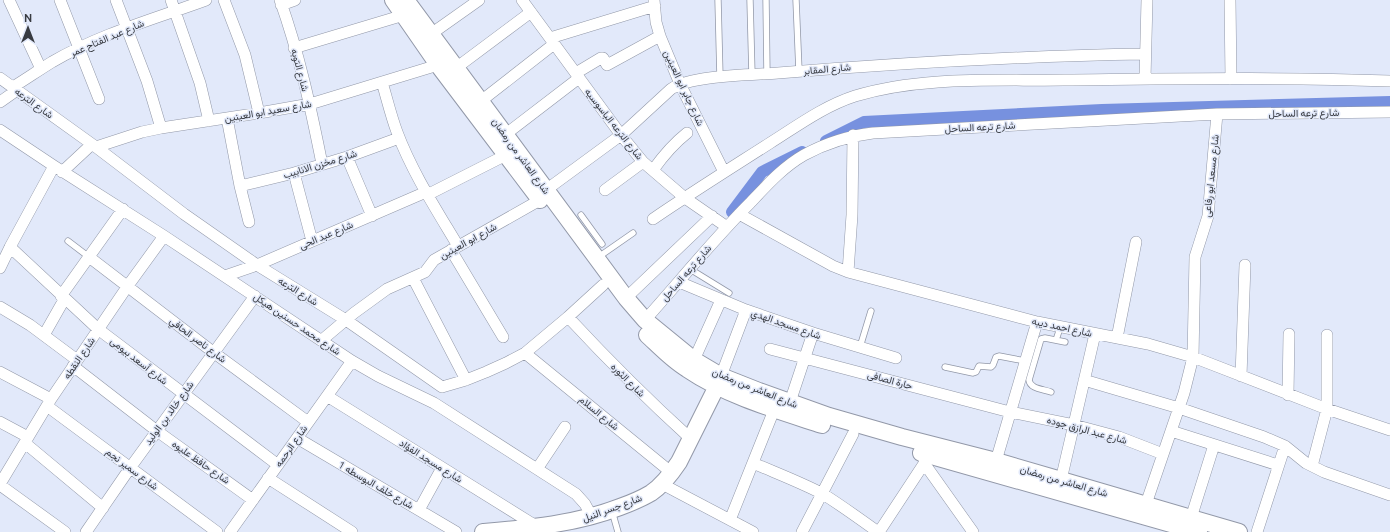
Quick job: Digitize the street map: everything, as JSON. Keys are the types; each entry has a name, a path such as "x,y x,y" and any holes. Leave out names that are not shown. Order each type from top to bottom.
{"main road":[{"name":"شارع العاشر من رمضان","path":"393,0 405,8 431,34 506,134 543,195 620,308 639,328 686,369 719,382 774,410 853,434 926,459 1173,528 1198,532"},
{"name":"شارع العاشر من رمضان","path":"405,8 438,65 506,155 543,195 581,223 600,252 626,298 645,320 719,382 790,402 829,416 902,438 996,461 1239,532"},
{"name":"شارع جسر النيل","path":"483,532 545,527 592,517 639,500 651,493 667,478 686,451 719,382"}],"street":[{"path":"0,5 8,0 41,69"},
{"path":"60,0 99,99"},
{"path":"116,0 147,81 161,128"},
{"path":"172,0 200,83 209,121"},
{"name":"شارع عبد الفتاح عمر","path":"0,102 41,69 79,48 127,28 206,0"},
{"path":"224,0 245,55 259,113"},
{"path":"281,3 295,0"},
{"path":"431,34 478,0"},
{"name":"شارع الترعه الباسوسيه","path":"522,0 621,135 643,162 685,198 727,227"},
{"path":"1145,79 1147,0"},
{"path":"1230,0 1231,79"},
{"name":"شارع التوبه","path":"281,3 310,104 322,164"},
{"path":"481,101 552,41 655,3"},
{"name":"شارع جابر ابو العينين","path":"655,3 656,22 660,36 680,84 724,172"},
{"path":"294,48 405,8"},
{"path":"456,68 531,12"},
{"path":"506,134 601,58 603,58 606,65 608,65 660,36"},
{"name":"شارع المقابر","path":"543,195 621,135 671,89 680,84 720,77 909,63 1145,54"},
{"name":"شارع سعيد ابو العينين","path":"94,146 161,128 310,104 438,65"},
{"name":"شارع الترعه","path":"0,78 184,214 257,265 346,320 440,386 446,387 466,380 525,353 603,285"},
{"path":"653,220 724,172 816,114 855,96 898,87 949,82 1145,79 1319,78 1390,81"},
{"path":"382,82 399,138 455,248 503,337"},
{"name":"شارع ترعه الساحل","path":"645,320 727,227 774,177 804,155 820,147 853,136 873,133 1217,114 1390,112"},
{"name":"شارع مسعد ابو رفاعى","path":"1146,504 1179,408 1193,357 1195,257 1208,216 1217,114"},
{"path":"227,118 240,186 249,222"},
{"name":"شارع محمد حسنين هيكل","path":"0,130 58,169 123,209 352,361 378,376 434,403 576,494 585,504 592,517"},
{"path":"653,170 662,156 687,133"},
{"path":"848,272 852,215 853,136"},
{"name":"شارع مخزن الانابيب","path":"240,186 294,173 347,157 399,138"},
{"path":"0,268 10,247 58,169 94,146"},
{"name":"شارع عبد الحى","path":"225,276 257,265 427,194 506,155"},
{"path":"347,157 372,216"},
{"path":"604,190 643,162"},
{"path":"294,173 312,241"},
{"name":"شارع ابو العينين","path":"322,340 387,289 425,272 432,261 543,195"},
{"path":"44,336 63,297 123,209"},
{"name":"شارع احمد ديبه","path":"739,214 833,266 848,272 1060,328 1148,344 1193,357 1327,410 1390,430"},
{"path":"626,298 712,216"},
{"name":"شارع النقطه","path":"0,484 4,468 26,440 49,402 98,329 164,236"},
{"path":"1117,338 1136,242"},
{"name":"شارع أسعد بيومى","path":"10,247 98,329 278,466"},
{"name":"شارع ناصر الحافي","path":"89,257 213,352 308,422"},
{"path":"1241,376 1245,265"},
{"path":"413,278 466,380"},
{"name":"شارع مسجد الهدي","path":"679,282 725,297 746,310 813,333 896,358"},
{"name":"شارع خالد بن الوليد","path":"86,532 213,352 255,296"},
{"path":"694,360 725,297"},
{"name":"شارع حافظ عليوه","path":"0,307 30,325 157,431 253,500"},
{"path":"719,382 746,310"},
{"name":"شارع الثوره","path":"568,317 648,400 691,439"},
{"path":"996,461 1010,412 1030,357 1037,322"},
{"path":"790,402 813,333"},
{"path":"1062,480 1095,334"},
{"path":"1288,394 1289,334"},
{"path":"1312,466 1327,410 1327,335"},
{"name":"حارة الصافى","path":"770,349 1010,412"},
{"name":"شارع السلام","path":"525,353 667,478 730,520 753,532"},
{"name":"شارع الرحمه","path":"230,532 352,361"},
{"name":"شارع سمير نجم","path":"0,372 49,402 130,468 217,532"},
{"path":"1084,380 1179,408 1264,437 1285,446 1295,455 1324,472 1390,495"},
{"name":"شارع مسجد الفؤاد","path":"327,396 442,468 545,527"},
{"path":"730,520 774,410"},
{"name":"شارع عبد الرازق جوده","path":"1010,412 1074,425 1119,438 1163,454"},
{"path":"0,422 26,440 102,508"},
{"path":"537,469 565,426"},
{"path":"1171,431 1278,465"},
{"path":"802,532 853,434"},
{"name":"شارع خلف البوسطه 1","path":"297,438 456,532"},
{"path":"1191,518 1214,445"},
{"path":"1257,532 1285,446"},
{"path":"753,463 822,494 882,531 926,459 973,532"},
{"path":"419,510 442,468"},
{"path":"268,478 352,532"},
{"path":"0,484 65,532"}],"lane":[{"path":"718,0 720,77"},
{"path":"750,0 752,75"},
{"path":"766,0 767,74"},
{"path":"796,0 799,71"},
{"path":"600,252 633,233"},
{"path":"68,241 89,257"},
{"path":"690,269 725,297"},
{"path":"860,347 872,310"},
{"path":"1056,340 1060,328"},
{"path":"1051,392 1032,386 1029,382 1030,357 1041,338 1065,342"},
{"path":"945,368 973,373 976,372 979,366 992,366 995,359 999,356 1030,357"},
{"path":"612,510 618,532"}],"waterway":[{"path":"826,141 864,122 1102,110 1390,102"},
{"path":"732,212 762,172 802,152"}]}
